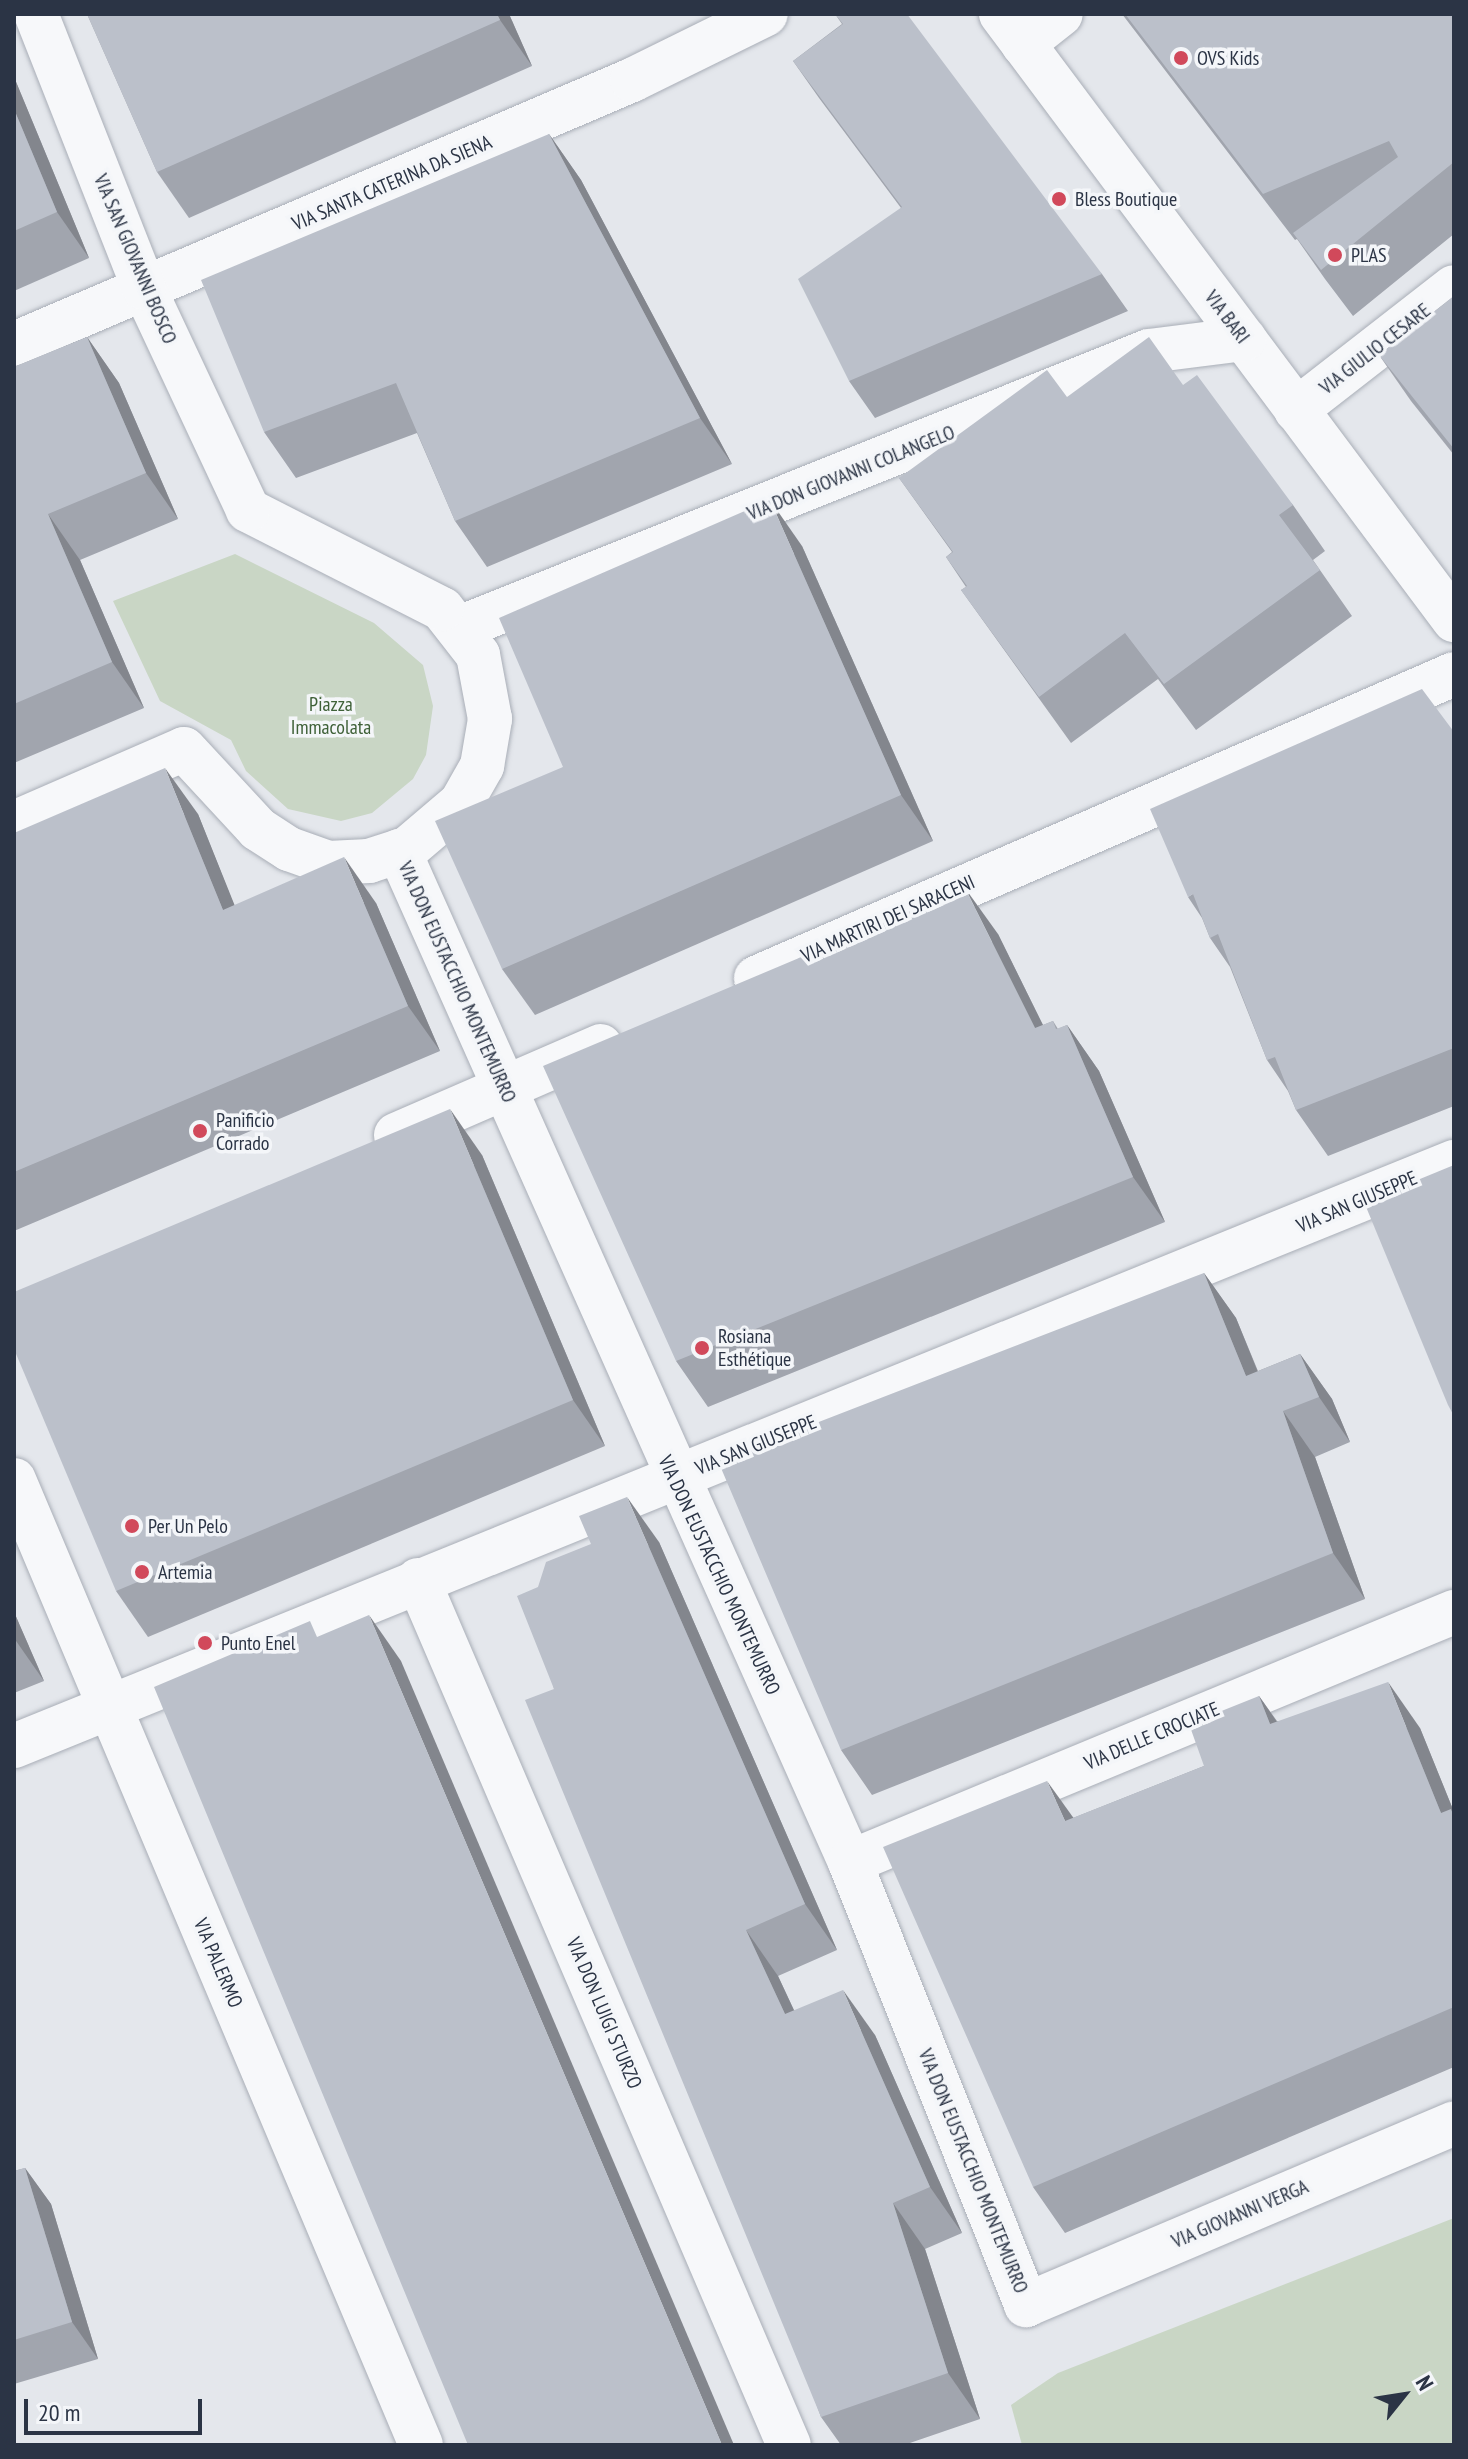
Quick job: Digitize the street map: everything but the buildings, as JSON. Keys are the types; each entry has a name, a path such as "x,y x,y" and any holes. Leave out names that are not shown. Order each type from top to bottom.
{"street":[{"name":"VIA SAN GIOVANNI BOSCO","path":"36,14 144,288 242,500 257,519 442,609 462,627"},
{"name":"VIA SANTA CATERINA DA SIENA","path":"14,344 632,80 766,14"},
{"path":"1012,29 1061,14"},
{"name":"VIA BARI","path":"1012,29 1454,620"},
{"name":"VIA GIULIO CESARE","path":"1296,410 1454,287"},
{"name":"VIA DON GIOVANNI COLANGELO","path":"462,627 1149,351 1244,339"},
{"path":"14,823 184,749 258,829 289,849 328,863 399,851 434,830 482,766 487,681 462,627"},
{"name":"VIA MARTIRI DEI SARACENI","path":"721,993 1454,674"},
{"name":"VIA DON EUSTACCHIO MONTEMURRO","path":"399,851 674,1478 850,1862 1026,2305"},
{"path":"360,1150 634,1031"},
{"name":"VIA SAN GIUSEPPE","path":"14,1746 1454,1162"},
{"name":"VIA PALERMO","path":"14,1480 421,2445"},
{"name":"VIA DON LUIGI STURZO","path":"418,1580 789,2445"},
{"name":"VIA DELLE CROCIATE","path":"850,1862 1454,1612"},
{"name":"VIA GIOVANNI VERGA","path":"1026,2305 1454,2123"}],"green space":[{"name":"Piazza Immacolata","path":"235,554 374,623 423,665 433,706 426,755 413,779 372,813 341,821 288,809 246,771 231,740 160,701 113,601"},
{"path":"1454,2218 1454,2445 1022,2445 1011,2405 1058,2373"}],"place":[{"name":"OVS Kids","path":"1181,58"},
{"name":"Bless Boutique","path":"1059,199"},
{"name":"PLAS","path":"1335,255"},
{"name":"Panificio Corrado","path":"200,1131"},
{"name":"Rosiana Esthétique","path":"702,1348"},
{"name":"Per Un Pelo","path":"132,1526"},
{"name":"Artemia","path":"142,1572"},
{"name":"Punto Enel","path":"205,1643"}]}
